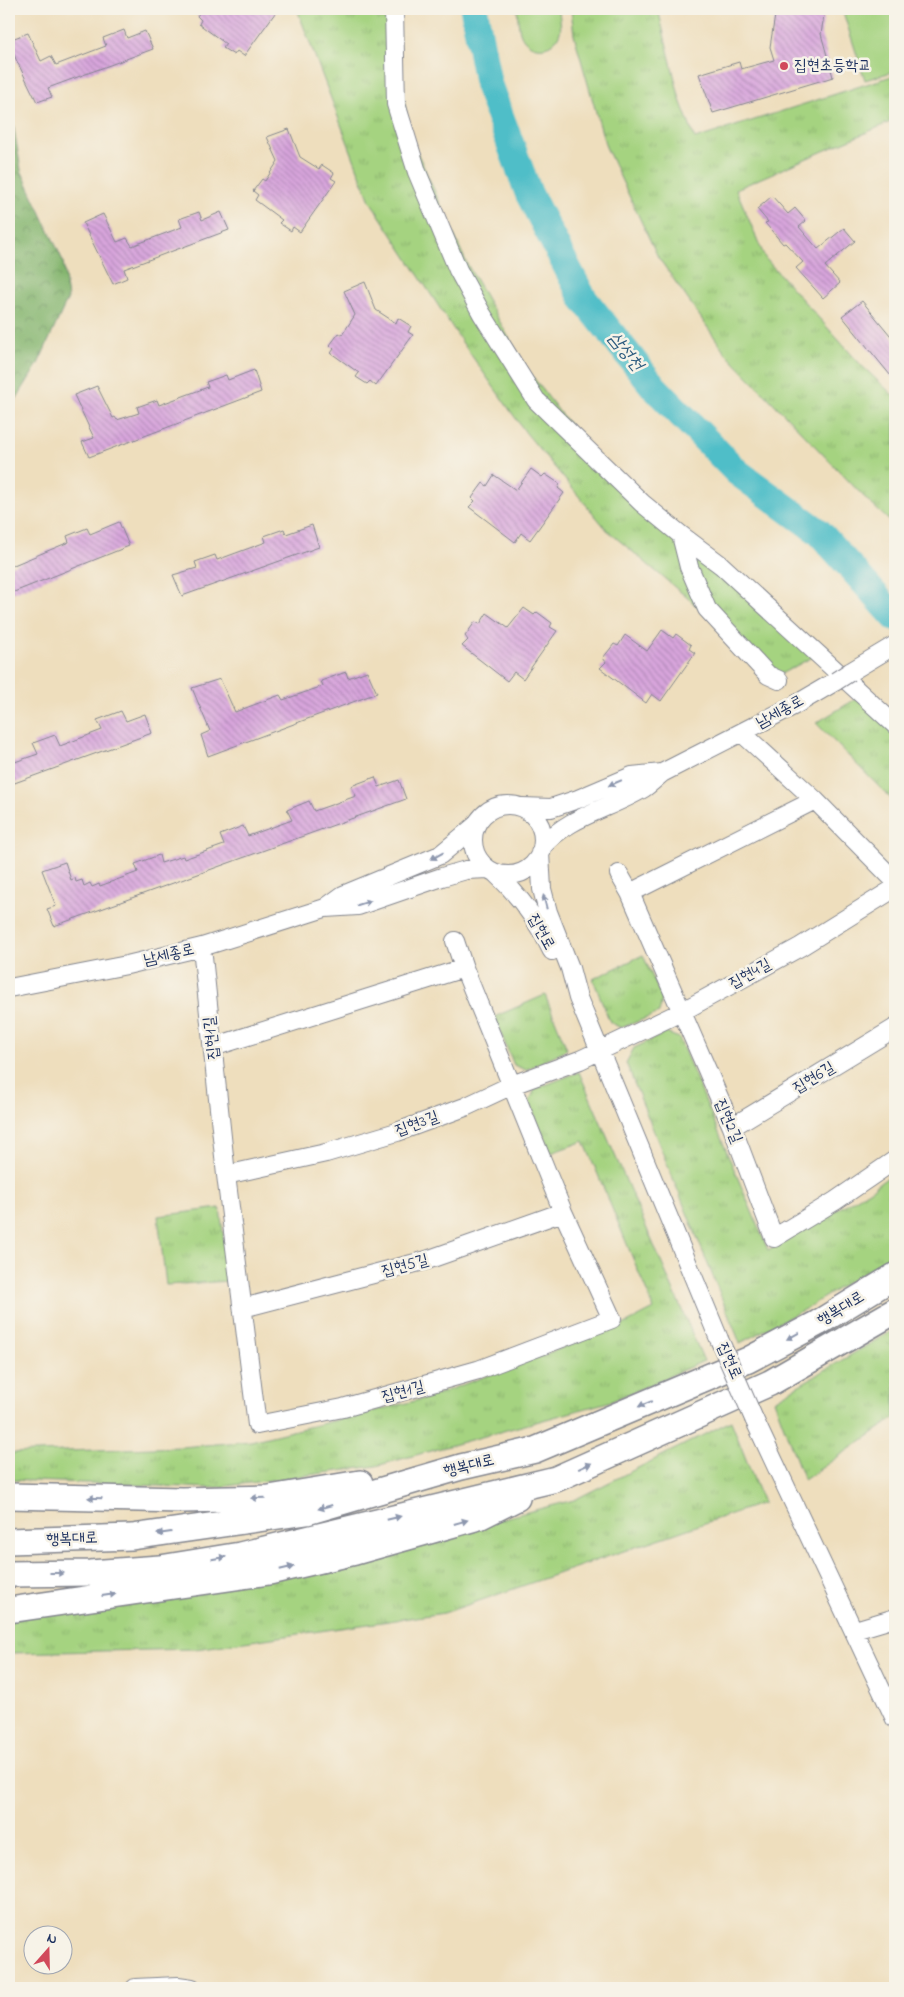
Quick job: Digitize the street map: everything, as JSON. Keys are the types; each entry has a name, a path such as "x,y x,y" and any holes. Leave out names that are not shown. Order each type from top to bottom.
{"highway":[{"name":"행복대로","path":"9,1541 132,1537 307,1512 461,1467 535,1450 748,1360 818,1323 895,1276"},
{"name":"행복대로","path":"9,1574 90,1573 160,1568 240,1555 556,1479 770,1384 895,1311"},
{"path":"9,1496 182,1500 269,1498 461,1467"},
{"path":"9,1610 269,1572 355,1552 479,1517 556,1479"}],"street":[{"path":"394,9 396,104 417,172 458,270 482,314 536,400 642,504 721,565 895,725"},
{"path":"681,535 690,567 707,609 768,675 780,680"},
{"name":"남세종로","path":"541,850 553,834 644,788 662,773 795,705 895,645"},
{"path":"742,733 815,800 895,881"},
{"name":"남세종로","path":"522,807 551,808 578,800 632,776 662,773"},
{"path":"630,893 815,800"},
{"path":"510,804 522,807 532,814 539,824 543,835 541,850 530,867 519,873 503,875 492,871 477,857 474,850 472,842 475,826 488,810 498,805 510,804"},
{"name":"남세종로","path":"325,908 344,895 440,855 475,826"},
{"name":"집현로","path":"541,850 542,889 548,912 570,968 578,998 754,1419 895,1718"},
{"name":"남세종로","path":"9,988 127,965 202,947 325,908 358,906 442,876 466,870 492,871"},
{"name":"집현로","path":"492,871 514,890 531,912 548,941 564,976 578,998"},
{"name":"집현2길","path":"619,874 630,893 732,1127 774,1238 835,1201 895,1160"},
{"name":"집현4길","path":"600,1051 681,1012 800,947 895,888"},
{"name":"집현1길","path":"202,947 226,1175 257,1425 343,1408 478,1370 612,1319 563,1212 464,968 455,941"},
{"path":"213,1047 464,968"},
{"name":"집현6길","path":"732,1127 895,1028"},
{"name":"집현3길","path":"226,1175 326,1153 397,1132 465,1107 512,1085 600,1051"},
{"name":"집현5길","path":"243,1308 427,1260 563,1212"},
{"path":"855,1630 895,1618"},
{"path":"135,1988 178,1986 192,1988"}],"green space":[{"path":"297,9 391,9 409,134 467,264 526,368 617,487 822,652 779,675 608,531 526,433 462,342 370,201"},
{"path":"517,9 559,9 561,30 557,39 546,47 534,46 528,43 523,39 520,32"},
{"path":"571,9 658,9 680,100 695,139 895,75 895,120 736,189 765,258 861,365 895,397 895,526 868,501 727,355 658,257 606,147 574,35"},
{"path":"842,9 895,9 895,71 865,80"},
{"path":"9,99 21,170 63,261 68,298 38,364 9,411"},
{"path":"859,697 895,730 895,803 816,723"},
{"path":"643,955 662,999 659,1013 621,1028 610,1022 593,979"},
{"path":"545,995 567,1049 526,1070 514,1065 494,1017"},
{"path":"666,1033 679,1038 768,1250 869,1191 895,1172 895,1253 805,1309 740,1343 626,1063 634,1048"},
{"path":"579,1072 704,1361 612,1401 376,1466 212,1488 9,1480 9,1453 182,1447 251,1441 427,1398 621,1326 654,1309 584,1141 551,1153 529,1102 535,1089"},
{"path":"220,1208 229,1281 166,1285 158,1216"},
{"path":"895,1329 895,1418 804,1480 774,1400"},
{"path":"731,1421 763,1503 444,1613 196,1649 9,1653 9,1619 290,1573 574,1500"}],"building":[{"path":"202,9 278,9 244,56 237,51 234,55 223,48 226,44 199,24 201,20 197,16"},
{"path":"776,9 825,9 821,34 833,77 713,113 699,74 739,62 741,69 774,60 770,47"},
{"path":"124,30 127,38 145,31 153,49 48,88 52,97 37,102 9,45 9,40 28,33 41,61 51,56 56,65 106,46 103,38"},
{"path":"289,129 300,157 319,169 322,165 334,173 331,178 336,181 300,232 293,227 291,231 279,223 282,220 255,200 258,195 253,191 262,179 265,181 278,161 267,137"},
{"path":"772,196 788,214 795,208 806,221 799,227 818,249 844,228 855,241 825,266 840,283 823,298 796,268 803,262 785,243 783,244 765,223 768,222 757,209"},
{"path":"199,212 202,220 221,212 229,230 124,269 127,278 113,284 83,223 103,214 117,242 127,238 132,246 182,227 179,219"},
{"path":"365,282 376,310 396,323 398,318 411,326 408,332 413,335 376,386 370,381 367,384 356,377 359,373 331,353 334,349 330,345 339,333 342,335 355,315 344,291"},
{"path":"862,301 895,341 895,381 842,316"},
{"path":"254,370 261,392 89,457 82,442 94,438 74,395 97,386 113,418 115,417 117,420 139,413 137,407 157,400 159,405 208,387 206,382 226,375 228,380"},
{"path":"531,469 542,477 545,474 560,484 558,488 564,493 530,540 521,533 515,542 469,507 475,501 472,498 483,483 487,486 494,475 516,490"},
{"path":"119,522 129,546 9,594 9,567 69,542 67,536 87,528 90,534"},
{"path":"312,525 319,547 182,596 173,575 197,568 195,562 215,555 217,560 266,542 264,536 284,529 286,534"},
{"path":"524,608 534,615 537,612 552,623 550,627 557,631 523,679 514,672 507,681 462,646 468,640 465,636 475,622 480,624 487,613 508,628"},
{"path":"662,630 673,638 676,634 691,645 689,649 695,653 661,701 652,694 646,703 600,668 606,662 603,658 614,644 618,646 625,635 647,651"},
{"path":"367,671 377,693 208,756 201,735 210,731 192,688 220,679 235,712 280,695 283,700 323,686 321,681 346,672 348,678"},
{"path":"121,711 126,721 145,714 152,733 9,785 9,764 38,754 33,743 55,735 60,746 102,730 97,720"},
{"path":"375,777 379,787 399,780 406,799 54,926 47,909 56,906 42,870 65,862 71,880 75,878 76,882 82,880 84,886 90,883 92,887 99,884 100,886 138,872 135,864 159,855 161,863 183,856 184,859 224,845 220,835 243,826 248,836 292,820 287,810 309,801 314,811 356,796 351,786"}],"waterway":[{"name":"삼성천","path":"474,9 488,84 529,194 583,298 654,387 737,472 819,532 895,617"}],"place":[{"name":"집현초등학교","path":"784,66"}]}
